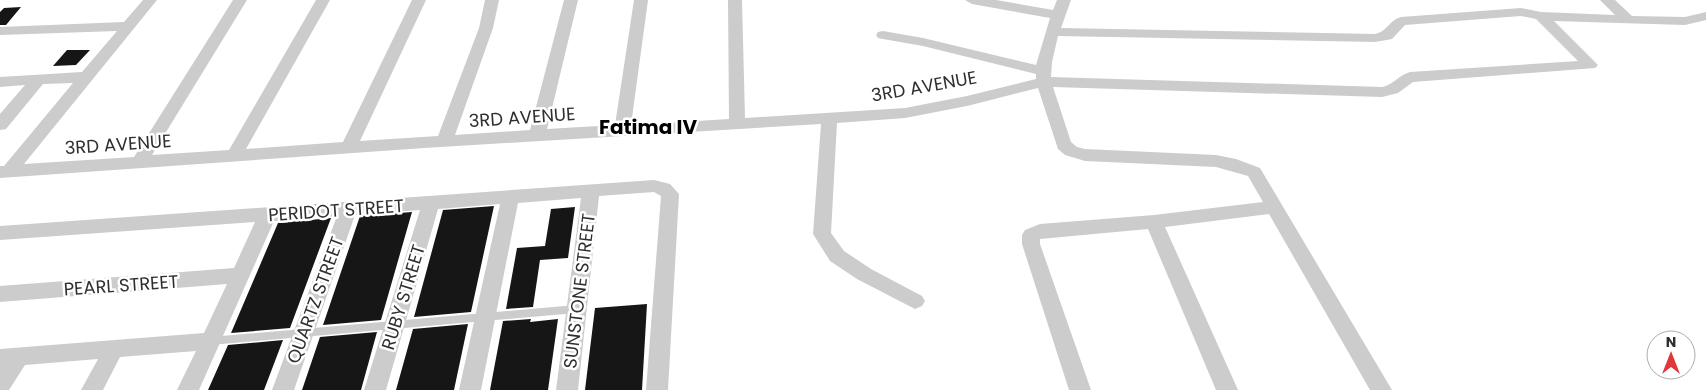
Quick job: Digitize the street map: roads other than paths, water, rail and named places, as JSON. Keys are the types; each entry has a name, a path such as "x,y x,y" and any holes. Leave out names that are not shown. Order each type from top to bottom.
{"street":[{"path":"4,172 130,26 150,0"},
{"path":"139,162 240,0"},
{"path":"234,155 323,0"},
{"path":"349,147 419,0"},
{"path":"444,142 486,28 492,0"},
{"path":"538,136 571,0"},
{"path":"622,130 641,0"},
{"path":"735,0 737,124"},
{"path":"972,0 1058,15"},
{"path":"1064,0 1058,15 1044,76 1064,145 1071,152 1085,155 1216,161 1236,165 1254,172 1382,390"},
{"path":"1503,0 1521,12"},
{"path":"1607,0 1629,20"},
{"path":"1054,32 1375,38 1386,37 1392,33 1396,25 1401,21 1521,12 1541,16 1629,20 1685,21 1706,16"},
{"path":"883,36 923,42 1044,76 1382,92 1390,91 1400,86 1410,77 1590,65 1541,16"},
{"path":"0,31 130,26"},
{"name":"3RD AVENUE","path":"4,172 349,147 905,113 967,101 1044,76"},
{"path":"0,82 85,78"},
{"path":"0,125 38,80"},
{"path":"829,119 822,234 836,256 864,274 915,301"},
{"name":"PERIDOT STREET","path":"0,233 431,204 511,196 654,186 664,188 670,194 657,390"},
{"name":"SUNSTONE STREET","path":"567,390 591,191"},
{"path":"470,390 511,196"},
{"name":"RUBY STREET","path":"376,390 431,204"},
{"path":"1080,390 1031,244 1031,235 1040,231 1154,222 1274,207"},
{"name":"QUARTZ STREET","path":"282,390 348,209"},
{"path":"188,390 268,214"},
{"path":"1154,222 1228,390"},
{"name":"PEARL STREET","path":"0,294 241,275"},
{"path":"0,387 10,357 210,341"},
{"path":"92,390 114,349"}],"lane":[{"path":"210,341 485,316 576,310"}],"district":[{"name":"Fatima IV","path":"648,127"}]}
